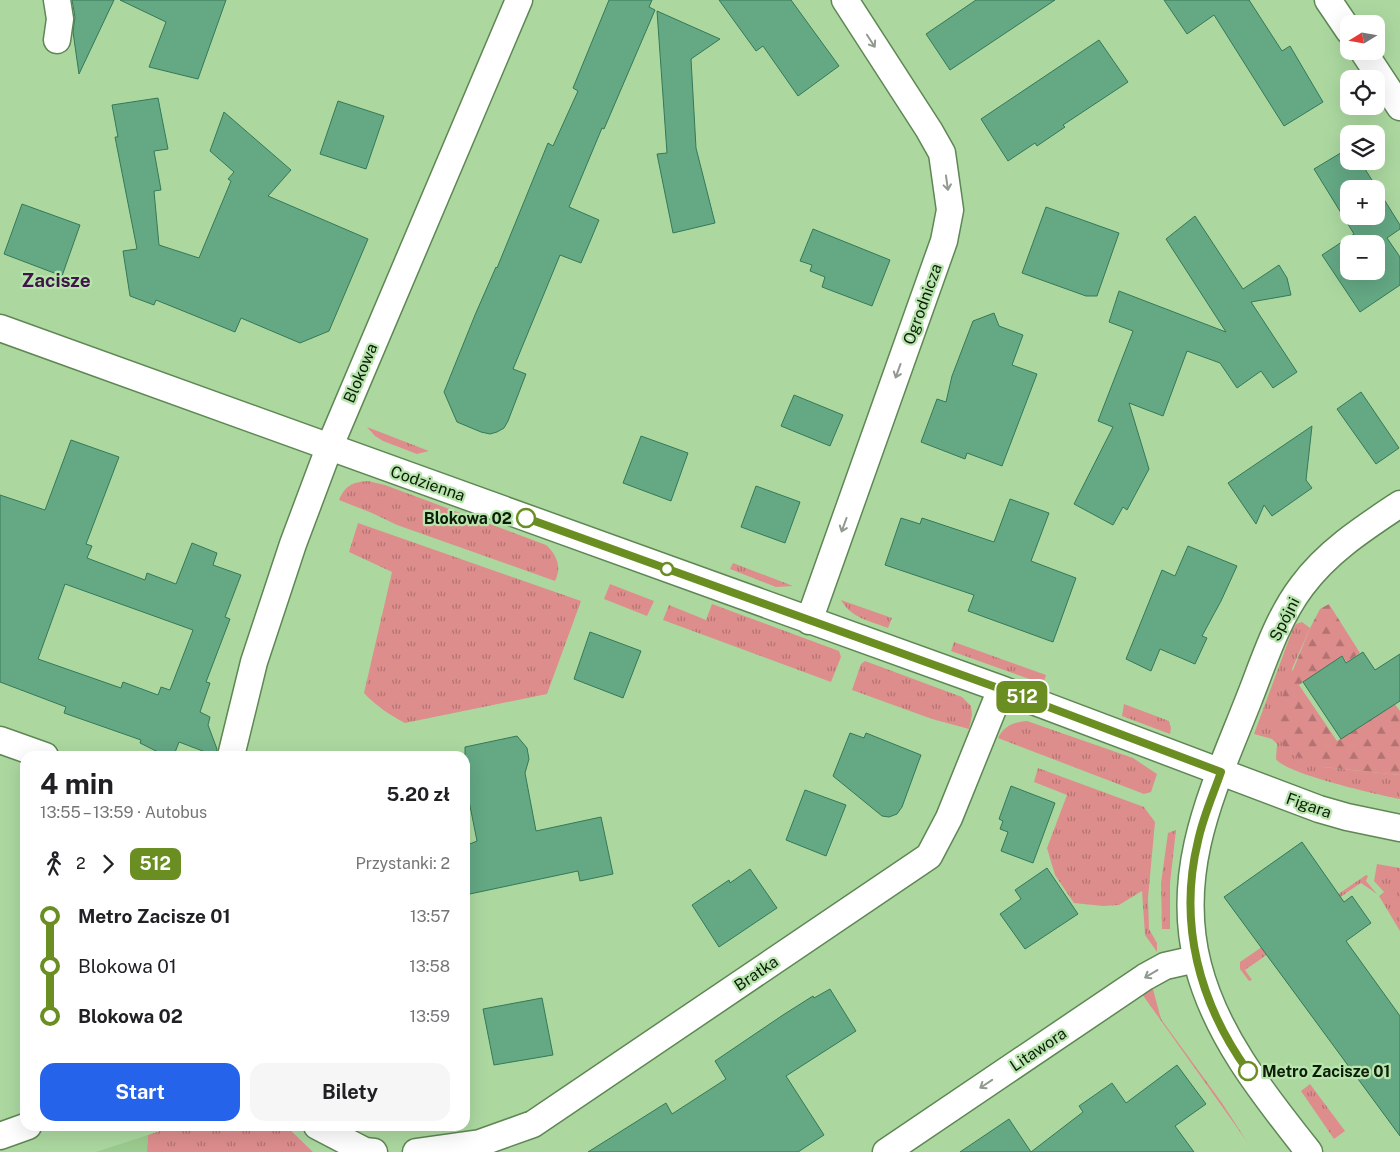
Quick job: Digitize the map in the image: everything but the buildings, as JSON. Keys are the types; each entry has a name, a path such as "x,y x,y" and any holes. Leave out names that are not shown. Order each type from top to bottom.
{"street":[{"path":"57,0 60,19 57,40"},
{"name":"Blokowa","path":"232,751 254,662 293,544 329,448 519,0"},
{"name":"Ogrodnicza","path":"810,621 944,241 950,210 942,154 930,130 845,0"},
{"path":"1328,0 1340,18"},
{"path":"1368,60 1400,107"},
{"name":"Codzienna","path":"0,328 1001,689 1221,772"},
{"name":"Spójni","path":"1309,1152 1241,1061 1215,1017 1207,997 1193,942 1190,901 1194,860 1201,826 1221,772 1272,643 1291,602 1301,586 1324,559 1339,546 1400,504"},
{"name":"Bratka","path":"416,1152 480,1143 532,1124 929,856 949,818 1001,689"},
{"path":"0,740 30,751"},
{"name":"Figara","path":"1221,772 1319,809 1355,819 1400,828"},
{"name":"Litawora","path":"886,1152 1145,977 1165,966 1196,959"},
{"path":"0,1136 20,1129"},
{"path":"327,1131 365,1151 374,1152"}],"shaded area":[{"path":"148,1135 147,1152 96,1152"}],"green space":[{"path":"367,427 429,451 417,454 383,441 375,436"},
{"path":"368,481 385,485 546,545 556,557 558,571 555,581 397,525 339,500 344,491 350,486 358,482"},
{"path":"358,523 581,601 547,694 405,723 373,702 364,693 392,572 349,552"},
{"path":"733,563 793,586 776,587 730,569"},
{"path":"610,584 654,601 647,616 604,599"},
{"path":"841,600 892,618 888,628 856,615"},
{"path":"712,604 839,651 841,657 831,682 663,620 669,605 706,620"},
{"path":"1329,604 1360,653 1347,662 1342,656 1299,685 1337,741 1394,703 1400,711 1400,775 1323,767 1286,752 1272,722 1310,628 1320,609"},
{"path":"1302,622 1310,628 1292,669 1323,767 1400,775 1400,799 1334,783 1283,765 1276,759 1277,744 1272,739 1254,734 1292,631 1296,624"},
{"path":"954,642 1046,675 1043,684 951,651"},
{"path":"865,661 962,697 971,706 972,715 969,729 932,719 852,690 861,664"},
{"path":"1124,704 1169,721 1170,734 1122,716"},
{"path":"1027,721 1133,758 1157,774 1151,792 1144,794 998,738 1003,730 1010,725"},
{"path":"1038,768 1144,807 1155,822 1148,898 1149,929 1157,943 1157,952 1145,935 1142,891 1119,905 1103,906 1074,903 1055,875 1047,848 1067,795 1034,782"},
{"path":"1176,830 1170,883 1170,929 1162,929 1161,883 1168,833"},
{"path":"1377,864 1400,868 1400,931 1379,896 1384,892 1374,881"},
{"path":"1366,875 1368,876 1366,881 1377,894 1361,883 1346,893 1245,970 1252,980 1249,981 1240,969 1240,962"},
{"path":"1153,989 1161,1019 1222,1103 1248,1143 1142,994"},
{"path":"1310,1084 1345,1131 1334,1139 1301,1091"},
{"path":"160,1131 291,1131 313,1152 147,1152 148,1135"}],"bus line":[{"name":"512","path":"526,518 1001,689 1221,772 1197,842 1191,879 1191,922 1197,963 1207,997 1215,1017 1248,1071"}],"place":[{"name":"Blokowa 02","path":"526,518"},
{"name":"Metro Zacisze 01","path":"1248,1071"}],"district":[{"name":"Zacisze","path":"56,280"}]}
